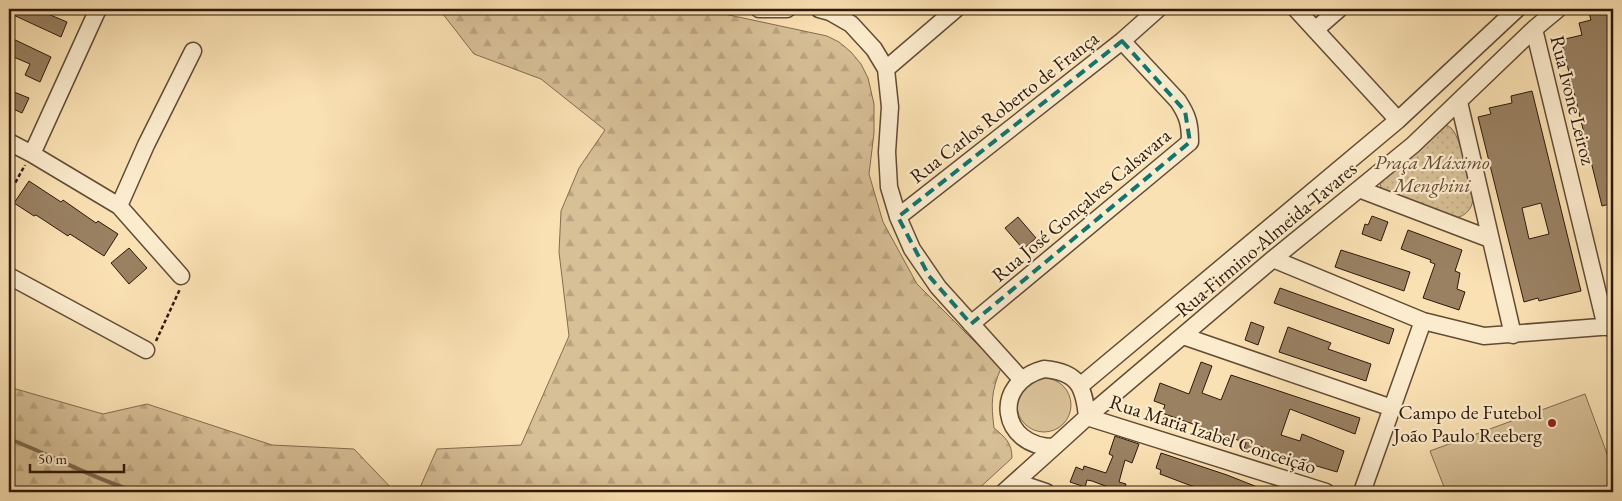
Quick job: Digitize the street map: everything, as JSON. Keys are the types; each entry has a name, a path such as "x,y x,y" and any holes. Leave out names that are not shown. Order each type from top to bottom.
{"street":[{"path":"32,154 98,9"},
{"path":"759,9 787,9"},
{"path":"819,9 835,15 855,28 874,49 886,69 890,108 887,152 889,187 898,217 912,249 938,287 1021,379"},
{"path":"886,69 956,9"},
{"name":"Rua Carlos Roberto de França","path":"898,217 1122,41 1158,9"},
{"path":"1296,9 1398,120"},
{"path":"1315,30 1339,9"},
{"name":"Rua Firmino Almeida Tavares","path":"1080,386 1398,120 1517,9"},
{"name":"Rua Firmino Almeida Tavares","path":"1010,487 1087,416 1412,144 1459,102 1534,29 1558,9"},
{"name":"Rua Ivone Leiroz","path":"1534,29 1610,327"},
{"name":"Rua José Gonçalves Calsavara","path":"971,324 1190,142 1190,125 1178,101 1122,41"},
{"path":"119,206 193,51"},
{"path":"1459,102 1513,335"},
{"path":"9,142 119,206 180,276"},
{"path":"1359,189 1490,239"},
{"path":"1273,259 1423,321 1484,336 1610,327"},
{"path":"9,276 146,350"},
{"path":"1362,492 1423,321"},
{"path":"1182,336 1392,408"},
{"path":"1054,447 1042,447 1030,443 1020,436 1013,425 1009,414 1009,401 1021,379 1031,372 1044,369 1058,370 1070,376 1080,386 1085,396 1087,416"},
{"name":"Rua Maria Izabel Conceição","path":"1087,416 1326,492"},
{"path":"1010,487 1046,492"}],"path":[{"path":"9,194 32,154"},
{"path":"146,350 153,346 182,285 180,276"}],"highlighted area":[{"path":"1122,41 1185,111 1190,142 971,324 929,276 898,217"}],"green space":[{"path":"439,9 701,9 827,36 839,42 861,64 868,78 874,104 874,133 869,174 883,222 917,284 1001,368 995,384 993,398 994,428 1007,441 1011,448 1012,458 975,492 418,492 437,449 521,445 569,336 559,252 561,211 579,168 605,130 541,79 474,54"},
{"name":"Praça Máximo Menghini","path":"1440,124 1450,127 1455,134 1472,184 1473,202 1469,210 1463,215 1452,219 1382,191 1379,180"},
{"path":"1039,378 1049,378 1059,382 1067,390 1071,405 1067,420 1059,428 1049,432 1039,432 1029,428 1021,420 1017,410 1017,400 1021,390 1029,382"},
{"path":"9,387 103,414 147,404 272,445 354,449 395,492 9,492"},
{"name":"Campo de Futebol João Paulo Reeberg","path":"1585,394 1613,470 1613,492 1446,492 1430,451"}],"building":[{"path":"9,9 36,9 67,22 61,37 9,13"},
{"path":"1610,9 1613,21 1613,173 1610,173 1613,185 1613,203 1602,206 1561,40 1582,35 1579,23 1591,20 1589,13"},
{"path":"9,37 51,57 40,82 25,75 30,64 9,55"},
{"path":"9,90 29,98 22,113 9,107"},
{"path":"1532,91 1581,291 1539,301 1538,298 1524,302 1478,117 1491,114 1489,108 1512,103 1511,96","holes":["1541,203 1549,234 1529,239 1522,208"]},
{"path":"29,181 61,202 63,200 96,223 98,221 118,234 104,256 70,234 68,236 14,203"},
{"path":"1372,216 1388,222 1381,241 1362,234 1365,224 1368,225"},
{"path":"1018,217 1036,238 1023,249 1005,228"},
{"path":"1408,230 1462,250 1455,271 1460,273 1457,289 1465,292 1459,310 1423,298 1435,264 1430,262 1431,260 1401,249"},
{"path":"129,248 147,268 129,284 111,263"},
{"path":"1341,250 1410,272 1404,291 1335,267"},
{"path":"1280,288 1394,329 1389,344 1274,303"},
{"path":"1251,322 1264,327 1258,345 1245,340"},
{"path":"1288,327 1331,343 1328,349 1371,364 1366,381 1279,352"},
{"path":"1201,362 1212,366 1202,393 1221,400 1231,375 1360,418 1355,434 1290,409 1281,435 1300,441 1302,434 1344,451 1337,472 1293,459 1257,445 1255,452 1244,449 1246,443 1162,413 1165,405 1154,401 1160,383 1189,394"},
{"path":"1115,436 1139,444 1132,463 1125,460 1119,482 1126,484 1123,492 1109,492 1111,488 1087,480 1085,487 1070,482 1076,467 1083,470 1084,466 1106,473 1113,456 1109,454"},
{"path":"1161,453 1227,475 1270,492 1230,492 1216,487 1213,492 1189,485 1160,474 1161,470 1156,468"}],"waterway":[{"path":"9,439 104,480 137,492"}],"place":[{"name":"Campo de Futebol João Paulo Reeberg","path":"1552,423"}]}
